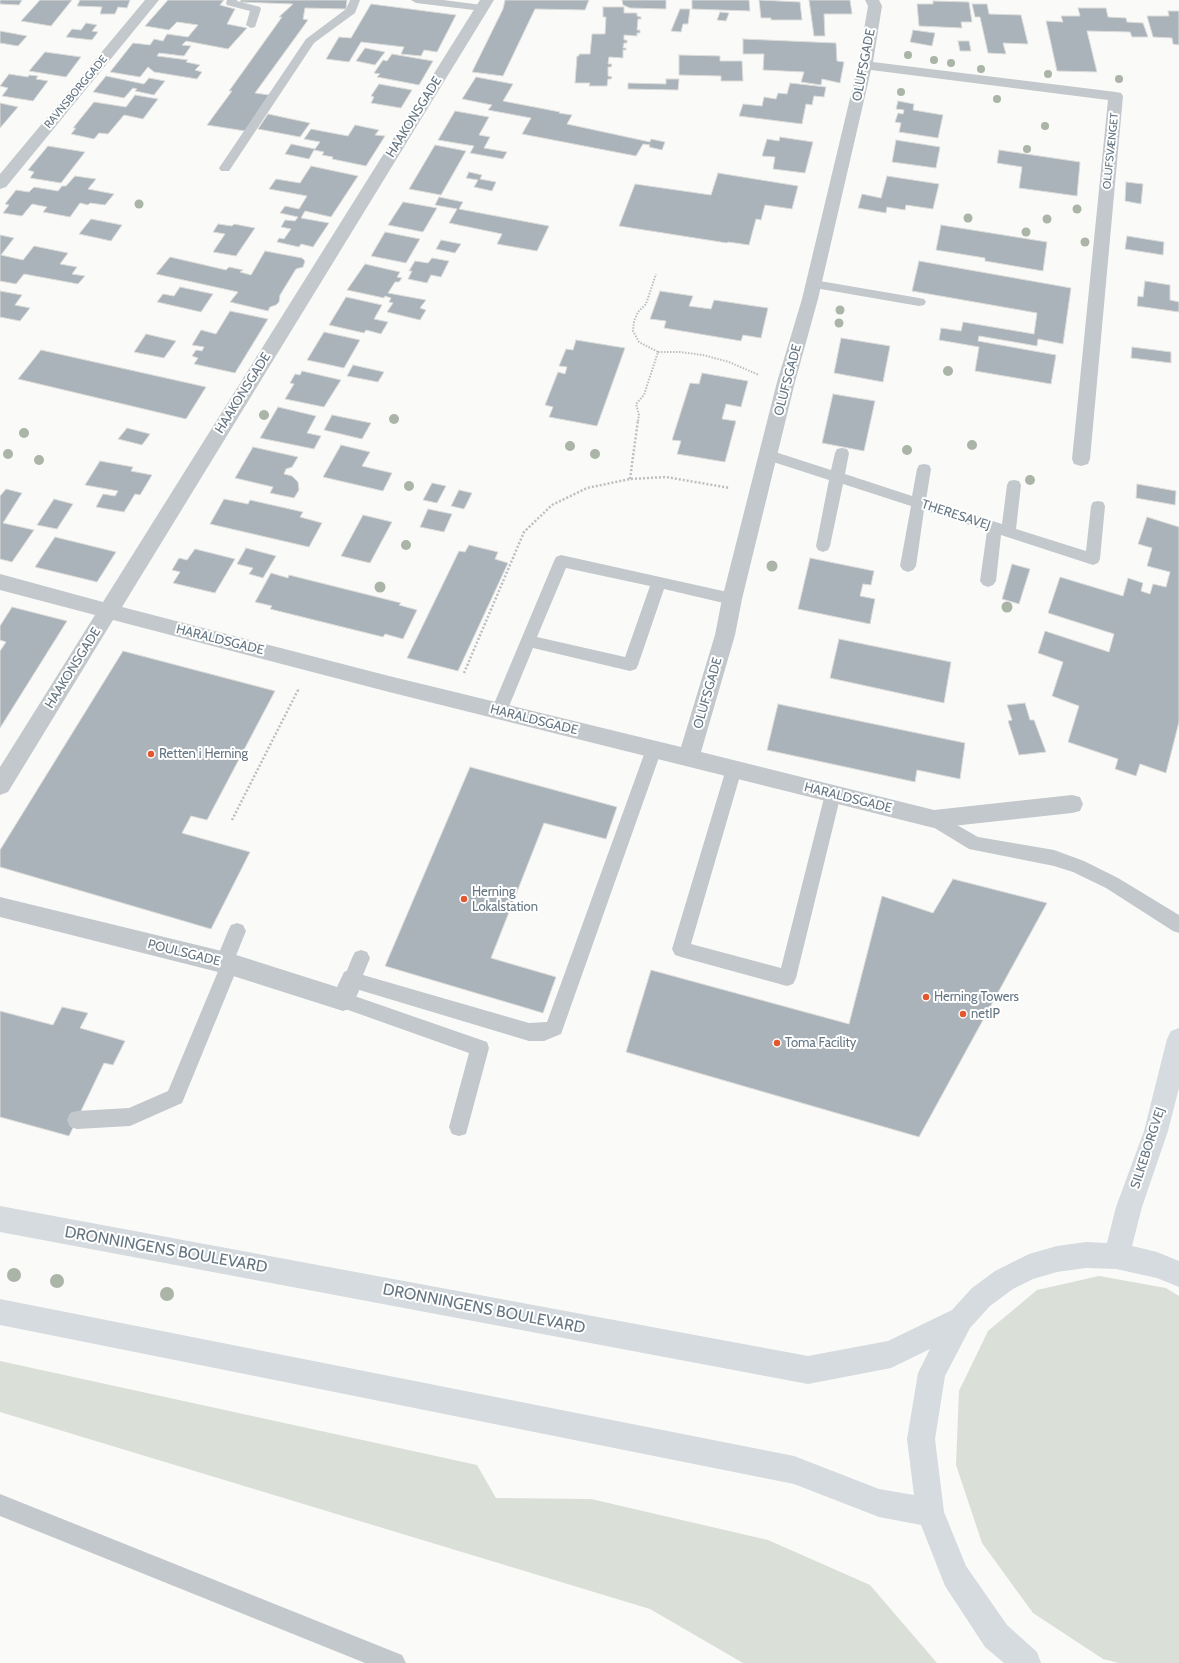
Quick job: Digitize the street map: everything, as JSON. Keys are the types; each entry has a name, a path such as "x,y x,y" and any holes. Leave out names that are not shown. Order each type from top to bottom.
{"main road":[{"name":"SILKEBORGVEJ","path":"1116,1256 1129,1207 1156,1131 1179,1039"},
{"name":"DRONNINGENS BOULEVARD","path":"0,1219 808,1370 891,1354 961,1319"},
{"path":"1026,1663 996,1636 955,1576 930,1512 921,1439 932,1373 961,1319 981,1297 1004,1280 1030,1267 1057,1259 1086,1255 1116,1256 1157,1265 1179,1274"},
{"path":"0,1312 794,1470 880,1503 930,1512"}],"street":[{"name":"RAVNSBORGGADE","path":"0,184 152,0"},
{"name":"OLUFSGADE","path":"689,757 725,635 732,599 786,382 814,284 865,65 875,6 872,0"},
{"name":"HAAKONSGADE","path":"0,786 484,4"},
{"name":"OLUFSVÆNGET","path":"865,65 1116,96 1081,459"},
{"name":"HARALDSGADE","path":"0,582 498,711 689,757 934,819 1072,804"},
{"name":"POULSGADE","path":"0,907 227,963 348,990"}],"lane":[{"path":"232,0 230,3 256,9 251,25"},
{"path":"225,168 310,41 351,11 355,0"},
{"path":"416,0 484,4"},
{"path":"814,284 919,302"},
{"path":"823,546 842,453"},
{"name":"THERESAVEJ","path":"769,455 1093,559 1098,506"},
{"path":"908,566 924,469"},
{"path":"988,581 1014,486"},
{"path":"498,711 561,561 732,599"},
{"path":"528,641 630,665 659,582"},
{"path":"348,990 529,1032 544,1032 554,1028 654,749"},
{"path":"734,769 681,949 787,978 833,794"},
{"path":"934,819 975,844 1054,858 1078,866 1112,882 1179,925"},
{"path":"77,1120 130,1117 175,1097 238,931"},
{"path":"348,990 361,958"},
{"path":"348,990 480,1048 459,1127"},
{"path":"0,1505 394,1663"}],"path":[{"path":"656,274 646,304 638,312 634,321 633,331 640,342 658,352 680,352 703,355 729,362 757,375 786,382"},
{"path":"630,479 639,415 636,404 644,395 658,352"},
{"path":"232,820 298,690"}],"shaded area":[{"path":"1099,1276 1166,1288 1179,1296 1179,1663 1119,1663 1103,1659 1033,1613 982,1543 956,1465 959,1391 988,1331 1037,1290"},
{"path":"0,1361 477,1465 496,1498 591,1499 768,1540 870,1585 937,1663 743,1663 650,1609 0,1412"}],"building":[{"path":"0,0 22,0 19,5 0,4"},
{"path":"40,0 72,0 51,26 21,21"},
{"path":"80,0 130,0 127,8 118,7 115,14 100,14 102,7 77,6"},
{"path":"168,0 224,0 220,5 235,9 227,24 247,28 228,49 186,41 182,45 191,46 184,56 159,53 157,56 188,60 186,62 200,65 195,70 202,72 197,79 154,72 148,67 140,77 110,72 133,43 150,45 154,39 163,41 167,34 188,37 198,25 177,22 169,30 145,26"},
{"path":"241,0 347,0 346,9 305,8 303,19 308,20 255,93 269,95 245,131 207,125 232,91 229,91 282,17 279,17 293,4 240,2"},
{"path":"505,0 589,0 585,10 535,9 503,76 472,72 503,9"},
{"path":"622,0 666,0 666,9 630,8 623,5"},
{"path":"692,0 749,0 750,11 692,9"},
{"path":"759,0 800,2 802,20 771,20 771,18 761,18"},
{"path":"809,0 850,0 852,14 824,14 825,36 814,36"},
{"path":"933,1 969,2 972,22 961,22 962,28 919,26 917,4 933,4"},
{"path":"371,4 456,15 437,52 424,50 421,56 401,54 404,47 361,42 349,62 326,59 339,37 351,38"},
{"path":"972,4 987,4 989,14 1021,15 1028,44 1003,43 1006,54 988,53 980,17 975,17"},
{"path":"603,7 624,7 624,13 637,13 637,16 641,17 641,19 638,19 637,30 640,30 640,33 637,33 637,36 624,35 624,40 627,40 627,43 624,43 623,48 626,48 626,50 623,50 623,58 609,57 608,64 612,64 611,67 608,67 608,76 612,77 611,79 608,79 607,86 589,86 590,83 575,83 577,56 579,56 579,54 590,54 592,34 605,34 606,17 603,17"},
{"path":"1078,8 1106,8 1108,17 1126,18 1127,22 1143,23 1148,37 1132,37 1130,32 1087,31 1097,72 1057,71 1046,21 1063,22 1061,16 1080,16"},
{"path":"680,9 690,9 688,24 683,24 681,32 671,31"},
{"path":"1168,11 1179,11 1179,45 1173,44 1172,38 1153,37 1147,16 1169,16"},
{"path":"720,12 729,13 726,21 717,20"},
{"path":"86,23 97,25 92,31 98,32 92,40 66,37 72,29 81,30"},
{"path":"913,30 935,33 932,46 910,42"},
{"path":"0,31 27,36 18,46 0,43"},
{"path":"743,39 836,43 837,61 844,62 840,83 822,79 821,85 801,82 804,72 763,70 764,54 743,54"},
{"path":"958,41 969,41 971,51 960,51"},
{"path":"365,48 385,52 375,65 356,61"},
{"path":"45,52 81,57 66,77 29,71"},
{"path":"392,54 433,61 419,85 377,77 380,74 374,73 383,60 387,61"},
{"path":"679,55 720,56 720,61 742,61 743,81 721,81 721,76 679,75"},
{"path":"9,74 28,77 29,75 38,76 36,79 48,81 33,101 2,96 8,88 0,86"},
{"path":"106,76 144,84 149,78 165,81 154,95 135,91 137,89 133,88 124,98 93,92"},
{"path":"476,77 513,84 503,101 572,115 567,124 650,142 651,139 665,142 662,150 643,144 636,156 522,134 531,118 488,110 492,105 462,99"},
{"path":"666,79 679,79 678,90 628,89 628,83 666,84"},
{"path":"790,83 826,87 824,97 814,96 812,105 806,104 802,124 739,116 743,104 762,106 764,97 776,99 778,93 787,94"},
{"path":"379,84 412,90 401,108 371,103 374,97 371,96"},
{"path":"135,95 158,99 143,119 124,115 108,134 99,133 94,139 71,134 76,128 73,128 94,102 126,107"},
{"path":"898,101 914,104 913,110 943,115 938,138 899,132 901,123 895,122 898,113 903,114 904,110 896,109"},
{"path":"0,103 18,107 0,128"},
{"path":"455,111 489,117 479,135 490,137 484,148 507,152 503,159 470,153 474,146 438,140"},
{"path":"268,114 310,123 300,137 258,129"},
{"path":"355,125 379,130 375,135 385,136 366,166 332,159 333,157 322,155 324,152 314,150 309,159 285,154 291,144 315,149 320,142 304,139 311,129 348,136"},
{"path":"780,137 813,142 805,173 773,169 775,157 762,156 767,139 779,141"},
{"path":"896,140 940,147 936,168 892,162"},
{"path":"435,145 466,151 441,195 409,189"},
{"path":"48,146 85,152 61,183 30,178 34,172 28,170"},
{"path":"999,150 1080,162 1077,196 1019,188 1022,167 997,163"},
{"path":"311,166 358,176 331,217 305,211 301,218 329,223 313,247 301,244 299,247 277,242 279,238 284,239 291,229 281,227 285,220 295,221 298,217 280,213 285,206 299,209 307,196 269,189 276,179 300,183"},
{"path":"469,172 482,175 480,179 496,182 492,191 474,187 478,180 466,178"},
{"path":"718,173 798,186 792,209 765,205 761,220 756,219 749,245 727,243 619,226 635,184 711,195"},
{"path":"75,176 96,179 88,189 114,194 105,205 90,203 88,205 80,203 70,217 43,212 47,207 32,204 22,216 3,213 9,205 5,204 16,190 29,192 34,187 58,191 62,186 66,186"},
{"path":"887,176 939,184 933,209 906,205 905,210 887,207 886,213 858,208 862,194 881,198"},
{"path":"1126,182 1143,184 1141,204 1125,201"},
{"path":"439,197 463,202 459,209 549,226 537,251 497,244 502,234 449,223 457,209 435,205"},
{"path":"403,202 437,208 423,232 388,225"},
{"path":"91,219 122,225 111,241 79,234"},
{"path":"218,224 232,226 234,224 255,228 236,256 213,252 225,234 213,232"},
{"path":"941,225 1047,242 1043,271 985,261 985,258 936,250"},
{"path":"385,232 420,239 406,263 371,256"},
{"path":"0,235 14,238 1,255 23,260 34,246 68,253 60,264 77,267 72,274 85,276 78,284 24,274 16,284 0,281"},
{"path":"1127,236 1164,242 1163,255 1125,249"},
{"path":"441,240 461,244 455,253 436,249"},
{"path":"265,251 302,258 305,261 303,267 296,269 280,295 279,302 270,307 268,311 230,302 238,292 156,274 170,257 226,270 229,267 243,270 240,272 251,275"},
{"path":"432,258 449,261 441,277 431,275 427,283 408,279 412,271 409,271 415,261 428,263"},
{"path":"919,261 1071,288 1063,344 1038,339 1037,346 979,336 978,341 1056,355 1051,384 975,371 979,347 939,340 941,328 961,331 963,322 1034,334 1037,313 912,291"},
{"path":"365,264 400,272 397,277 402,278 399,282 395,282 388,293 426,300 420,308 426,310 420,320 387,312 393,303 389,302 391,298 385,296 384,298 347,290"},
{"path":"1145,281 1170,285 1170,300 1179,302 1179,312 1137,306 1138,296 1143,297"},
{"path":"180,287 213,294 201,312 157,302 163,294 174,296"},
{"path":"0,291 22,295 15,305 30,308 20,321 0,317"},
{"path":"660,291 693,296 689,306 711,309 714,300 768,308 761,338 743,335 741,341 664,328 666,321 650,319"},
{"path":"346,297 382,305 374,319 388,322 381,334 366,330 364,333 329,325"},
{"path":"230,311 268,319 235,373 194,364 198,358 192,356 196,350 202,351 204,347 192,345 201,330 216,334"},
{"path":"324,332 360,340 344,368 307,360"},
{"path":"146,334 176,341 164,358 134,352"},
{"path":"841,338 890,346 883,382 834,373"},
{"path":"576,340 625,348 597,426 549,417 553,407 545,405 558,372 565,374 567,367 559,366 566,349 573,350"},
{"path":"1132,347 1171,352 1171,363 1131,358"},
{"path":"41,350 206,387 186,419 18,379"},
{"path":"353,365 384,372 378,382 347,376"},
{"path":"302,371 341,380 324,407 285,399 294,384 290,383 295,374 300,375"},
{"path":"702,373 748,381 741,407 726,404 722,419 736,421 725,462 677,454 681,441 672,440 690,383 699,384"},
{"path":"833,394 875,401 864,451 822,443"},
{"path":"278,407 316,416 307,433 321,436 314,449 260,438"},
{"path":"332,415 371,423 362,439 324,430"},
{"path":"127,428 150,434 142,445 118,439"},
{"path":"341,445 370,452 362,466 392,473 383,491 323,477"},
{"path":"253,447 298,457 292,467 286,469 284,474 292,476 298,482 299,490 294,498 270,493 273,487 235,478"},
{"path":"100,461 133,467 131,471 152,475 140,495 135,494 124,512 96,507 103,494 115,496 118,491 85,485"},
{"path":"432,483 446,486 437,503 423,500"},
{"path":"1137,484 1176,491 1175,505 1136,498"},
{"path":"6,489 22,493 3,523 34,530 12,562 0,559 0,496"},
{"path":"459,490 472,493 464,509 451,506"},
{"path":"54,499 73,504 57,529 37,525"},
{"path":"224,499 248,504 250,500 303,512 300,517 322,523 309,547 210,524"},
{"path":"428,509 452,514 444,532 420,527"},
{"path":"363,515 392,522 370,563 341,556"},
{"path":"1147,517 1179,527 1179,722 1166,773 1140,764 1136,776 1115,769 1118,759 1068,742 1079,706 1052,696 1063,662 1038,653 1045,631 1109,652 1114,634 1048,613 1060,577 1123,596 1128,578 1143,583 1141,591 1150,594 1153,584 1166,587 1170,572 1147,566 1152,548 1138,544"},
{"path":"55,537 116,552 97,582 35,567"},
{"path":"469,545 498,552 495,559 508,563 458,671 407,658 459,551 465,552"},
{"path":"246,548 276,556 263,578 249,574 253,568 237,564"},
{"path":"195,549 235,559 215,593 173,583 180,572 172,570 179,558 187,560"},
{"path":"810,558 874,571 871,585 863,584 860,596 875,599 870,624 798,609"},
{"path":"1012,564 1030,569 1019,604 1002,599"},
{"path":"271,573 288,578 289,575 401,603 399,605 417,610 403,639 385,634 383,637 270,609 272,606 255,602"},
{"path":"12,607 67,621 0,728 0,651 6,642 0,640 0,626"},
{"path":"839,639 951,662 944,703 830,678"},
{"name":"Retten i Herning","path":"123,651 275,691 207,820 191,816 182,833 250,852 211,929 0,867 0,850"},
{"path":"1025,703 1030,720 1034,720 1046,752 1019,755 1008,721 1012,720 1007,705"},
{"path":"778,704 965,743 960,779 917,770 915,782 767,750"},
{"name":"Herning Lokalstation","path":"470,767 617,807 606,839 544,823 491,958 556,977 543,1013 385,966"},
{"name":"Herning Towers","path":"953,879 1047,903 919,1137 626,1052 651,970 849,1024 882,896 933,913"},
{"path":"62,1007 88,1013 80,1028 125,1041 113,1065 104,1063 69,1136 0,1117 0,1011 53,1025"}],"place":[{"name":"Retten i Herning","path":"151,754"},
{"name":"Herning Lokalstation","path":"464,899"},
{"name":"Herning Towers","path":"926,997"},
{"name":"netIP","path":"963,1014"},
{"name":"Toma Facility","path":"777,1043"}]}
